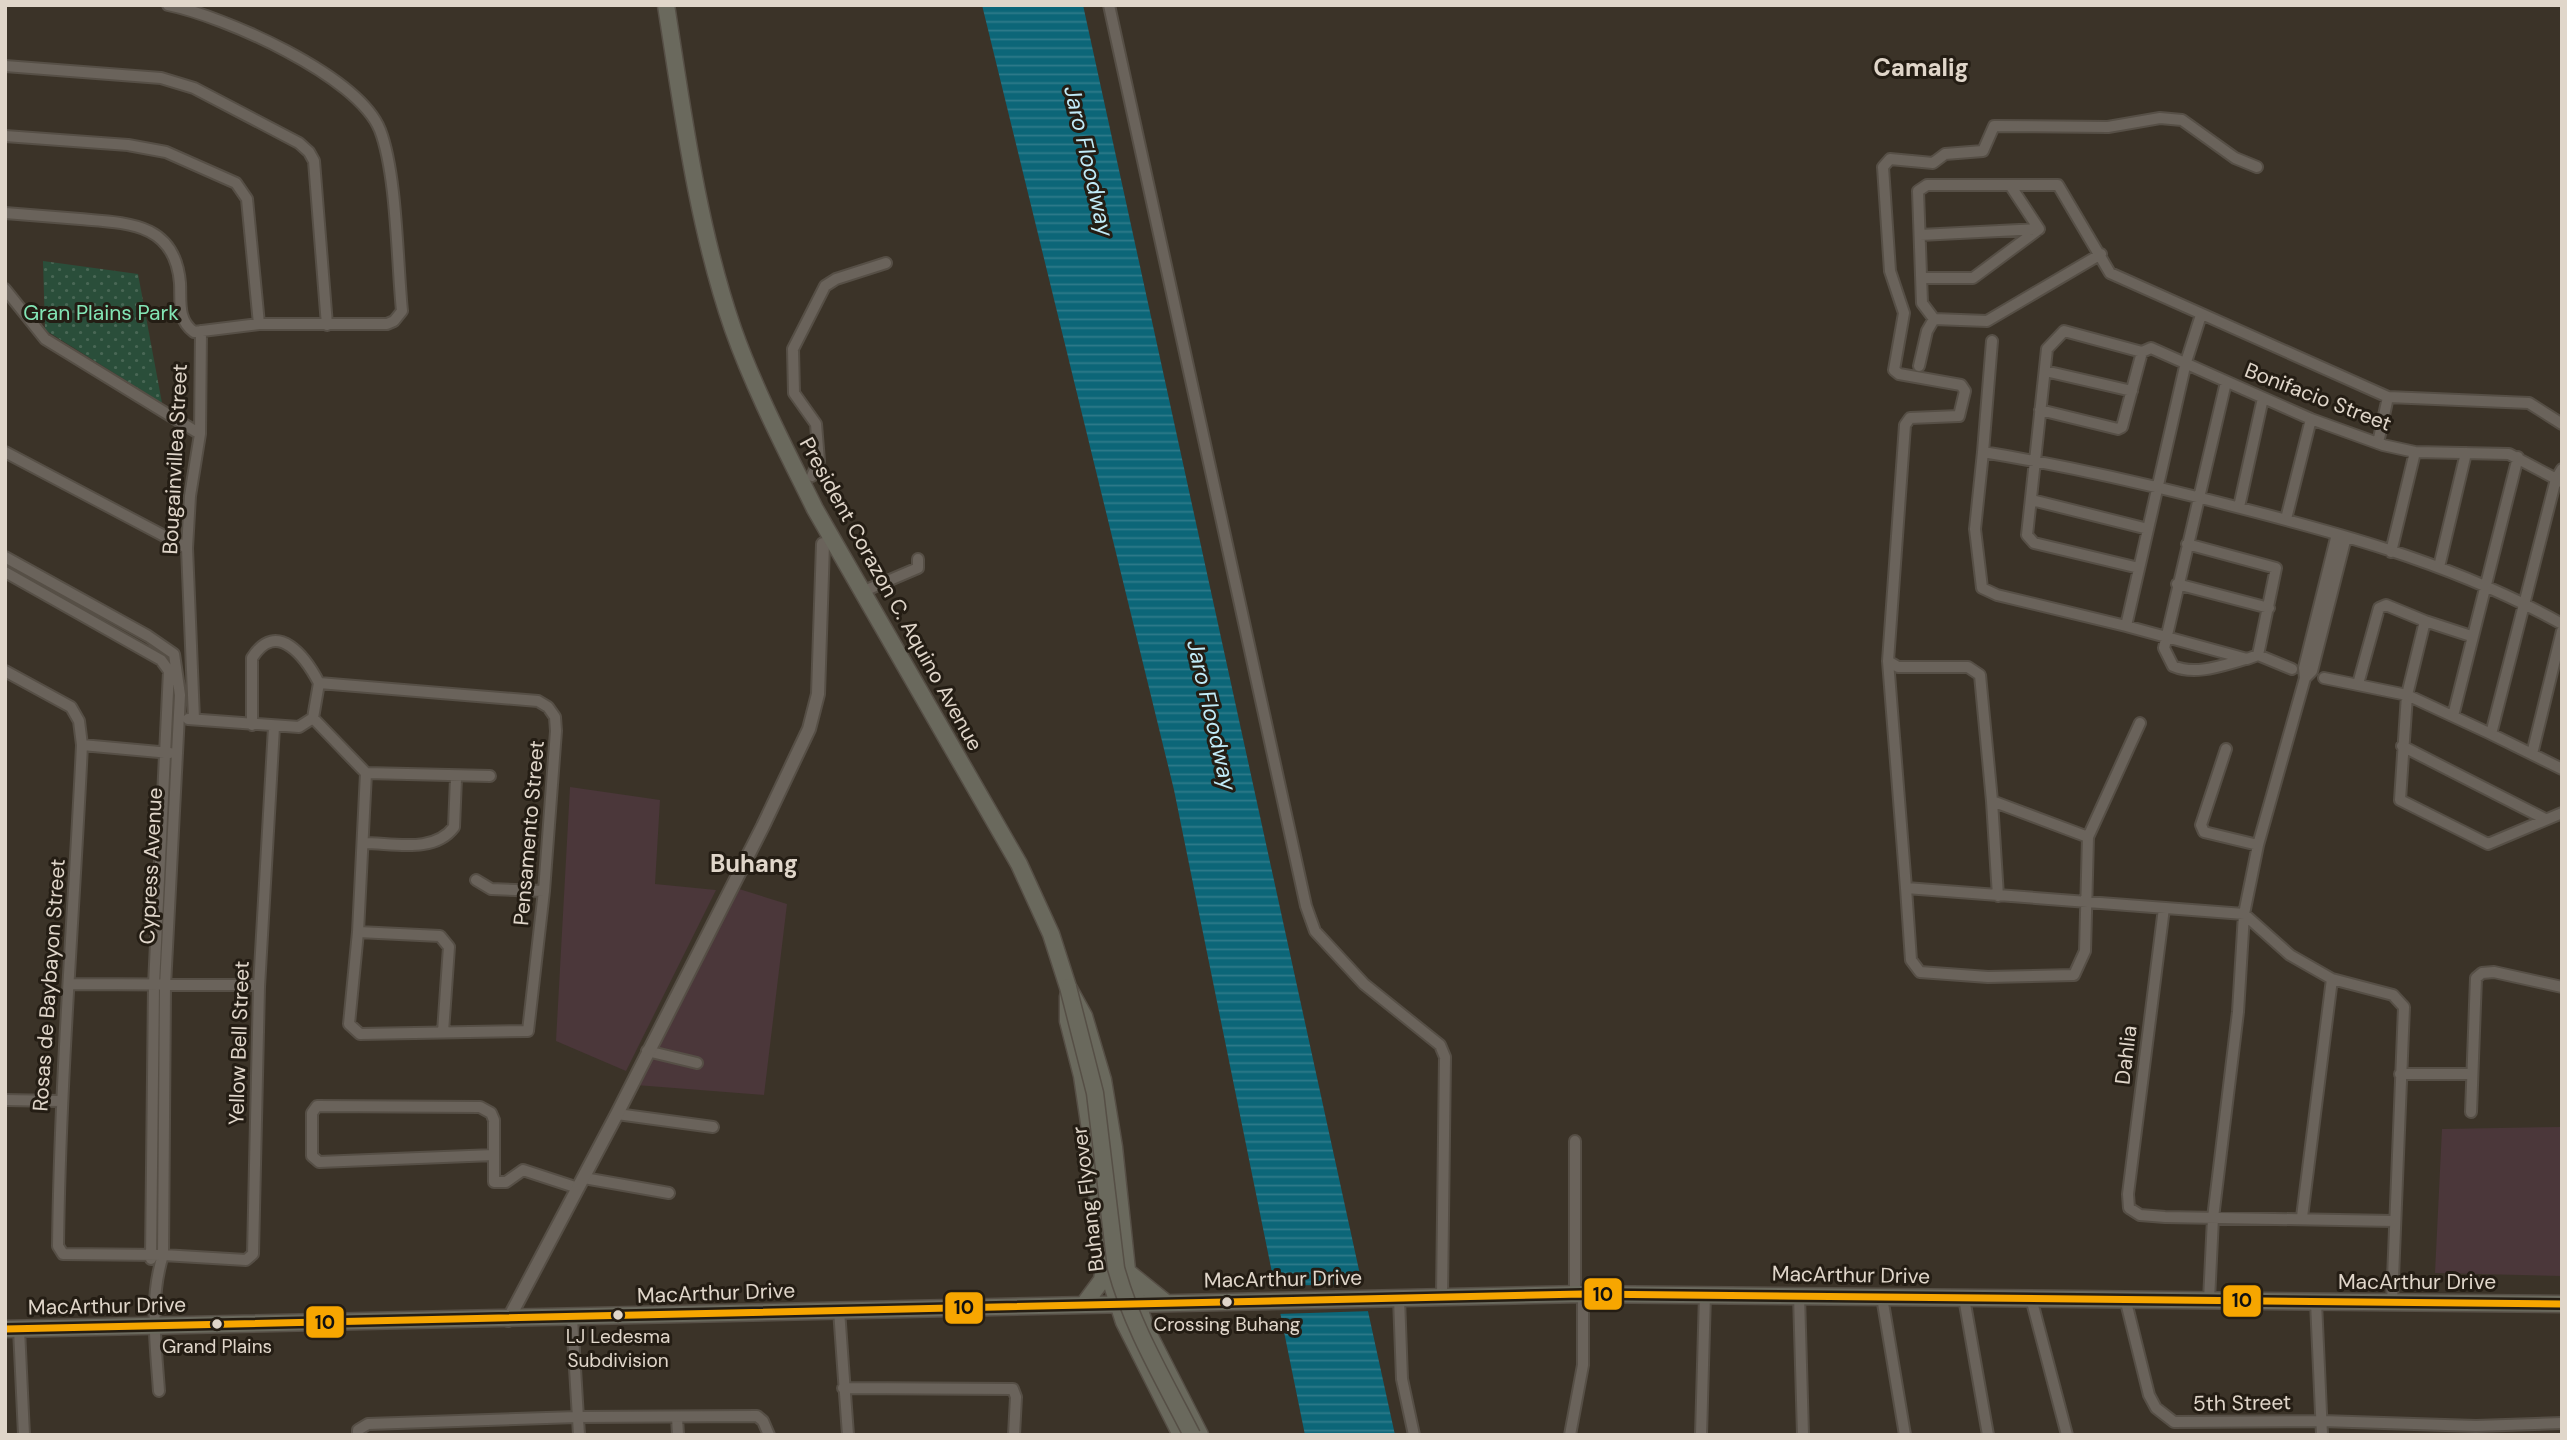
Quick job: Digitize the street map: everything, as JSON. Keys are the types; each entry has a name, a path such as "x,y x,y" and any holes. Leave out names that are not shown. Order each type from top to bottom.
{"main road":[{"name":"President Corazon C. Aquino Avenue","path":"666,5 688,140 716,274 739,343 813,504 1019,864 1051,934 1068,986 1084,1016 1103,1080 1114,1147 1127,1270 1155,1345 1200,1435"},
{"path":"812,476 810,489 824,535 823,544"},
{"name":"President Corazon C. Aquino Avenue","path":"1068,986 1068,1021 1086,1100 1105,1263 1116,1303 1129,1334 1181,1435"},
{"name":"Buhang Flyover","path":"1068,986 1096,1093 1115,1268 1139,1334 1192,1435"},
{"path":"1105,1263 1101,1280 1085,1303 1113,1318 1129,1334"},
{"path":"1127,1270 1137,1282 1169,1302 1153,1322 1151,1332 1155,1345"},
{"name":"MacArthur Drive","path":"12,1329 1579,1294 2562,1304"}],"street":[{"path":"5,213 128,223 151,232 167,244 178,264 182,319 190,329 201,331 259,324 387,324 394,321 401,311 388,161 380,129 353,93 298,59 224,22 168,5"},
{"path":"1110,5 1306,906 1315,932 1364,985 1440,1045 1445,1057 1442,1296"},
{"path":"5,66 161,78 194,88 299,143 310,152 314,161 327,325"},
{"path":"2140,723 2088,837 2085,951 2074,975 1944,975 1920,972 1913,967 1888,661 1905,425 1910,418 1959,416 1965,391 1962,385 1899,374 1894,370 1904,313 1890,271 1883,167 1885,162 1933,163 1945,154 1983,151 1994,126 2108,127 2160,118 2182,120 2235,159 2257,167"},
{"path":"5,136 141,147 166,152 236,183 247,199 259,324"},
{"path":"1934,319 1922,303 1918,191 1927,185 2058,185 2110,273 2388,397 2529,403 2562,424"},
{"path":"2010,185 2039,229"},
{"path":"1920,234 2039,229"},
{"path":"1923,278 1973,278 2039,229"},
{"path":"1934,319 1987,321 2101,254"},
{"path":"812,476 819,461 816,424 794,393 793,349 825,286 835,279 886,263"},
{"path":"5,289 52,345 200,434"},
{"path":"2126,626 2186,362 2201,315"},
{"path":"1919,366 1927,331 1934,319"},
{"name":"Bougainvillea Street","path":"194,719 187,548 190,496 200,434 201,331"},
{"name":"Bonifacio Street","path":"2045,371 2049,344 2064,331 2142,352 2151,348 2311,419 2378,443 2415,452 2518,457 2560,477"},
{"path":"1992,341 1975,529 1982,588 1997,595 2253,657 2292,669"},
{"path":"2040,410 2118,429 2122,426 2142,352"},
{"path":"2132,391 2045,371 2029,540 2139,568"},
{"path":"2226,382 2177,584 2166,637 2168,658 2178,668 2202,670 2253,657"},
{"path":"2378,443 2388,397"},
{"path":"2239,507 2263,398"},
{"path":"2286,519 2311,419"},
{"path":"5,452 187,548"},
{"path":"1983,452 2158,487 2341,535 2487,585 2562,624"},
{"path":"2391,551 2415,452"},
{"path":"2439,567 2466,453"},
{"path":"2453,716 2518,457"},
{"path":"2491,734 2560,477"},
{"path":"2032,500 2148,529"},
{"path":"2209,1300 2213,1218 2238,1013 2244,914 2258,845 2309,664 2341,535"},
{"path":"508,1320 617,1114 763,827 815,712 818,694 823,544"},
{"path":"2187,544 2276,568 2269,608 2253,657"},
{"path":"5,557 148,636 174,654 178,662 169,671 162,660 5,572"},
{"path":"864,590 918,568 918,559"},
{"path":"2177,584 2269,608"},
{"path":"55,599 61,588"},
{"path":"2358,684 2379,608 2386,605 2471,636"},
{"path":"2425,621 2407,695 2399,796 2404,803 2488,844 2562,813"},
{"name":"Bougainvillea Street","path":"178,662 192,630"},
{"path":"2532,754 2562,631"},
{"path":"173,718 275,727 299,727 313,718 319,683 308,662 295,648 281,642 264,645 252,658 253,725"},
{"path":"1888,661 1898,667 1968,667 1980,675 1998,896"},
{"name":"Cypress Avenue","path":"156,1276 150,1255 159,986 178,662"},
{"name":"Rosas de Baybayon Street","path":"5,671 71,707 79,721 82,745 70,984 60,1101 59,1251 63,1254 150,1255"},
{"name":"Cypress Avenue","path":"169,671 173,718"},
{"path":"2324,678 2407,695 2562,769"},
{"name":"Pensamento Street","path":"319,683 538,701 548,707 555,717 544,891 531,1028 524,1033 443,1032"},
{"path":"313,718 366,773 456,778 490,776"},
{"name":"Yellow Bell Street","path":"150,1255 246,1261 253,1254 260,985 275,727"},
{"path":"82,745 171,752"},
{"path":"2402,746 2545,819"},
{"path":"2226,749 2202,825 2204,832 2258,845"},
{"path":"358,932 440,936 447,940 449,947 443,1032 360,1034 353,1031 349,1024 358,932 366,773"},
{"path":"363,842 429,844 441,841 454,827 456,778"},
{"path":"1992,800 2088,837"},
{"path":"476,880 491,889 544,891"},
{"path":"1906,888 2244,914 2290,955 2332,979 2393,995 2400,1000 2404,1007 2393,1221 2392,1303"},
{"name":"Dahlia","path":"2164,908 2128,1194 2129,1208 2140,1215 2213,1218"},
{"path":"2471,1112 2476,978 2482,973 2494,972 2562,987"},
{"path":"2302,1217 2332,979"},
{"path":"70,984 260,985"},
{"name":"Cypress Avenue","path":"159,986 163,1255 156,1276 154,1325 159,1391"},
{"path":"647,1051 697,1063"},
{"path":"2400,1074 2471,1074"},
{"path":"5,1100 60,1101"},
{"path":"494,1155 319,1162 312,1156 312,1113 317,1106 480,1107 491,1113 494,1120 494,1155 494,1182 506,1182 523,1165 581,1183 669,1193"},
{"path":"617,1114 713,1127"},
{"path":"1570,1435 1583,1365 1575,1141"},
{"path":"2213,1218 2302,1217 2393,1221"},
{"path":"1701,1435 1704,1294"},
{"path":"1798,1295 1802,1435"},
{"path":"1882,1297 1905,1435"},
{"path":"1396,1298 1402,1379 1414,1435"},
{"path":"1964,1298 1988,1435"},
{"path":"2031,1298 2067,1435"},
{"name":"5th Street","path":"2125,1298 2150,1395 2164,1416 2174,1422 2322,1421 2444,1430 2562,1423"},
{"path":"2316,1302 2322,1435"},
{"path":"839,1310 848,1435"},
{"path":"572,1318 579,1435"},
{"path":"12,1329 24,1435"},
{"path":"843,1388 1013,1389 1016,1397 1014,1435"},
{"path":"358,1435 358,1430 368,1424 577,1417 757,1416 763,1421 769,1435"},
{"path":"677,1418 678,1435"},
{"path":"482,1435 484,1422"}],"shaded area":[{"path":"570,787 660,800 655,884 716,890 626,1071 556,1041"},
{"path":"736,888 787,904 764,1095 636,1085"},
{"path":"2562,1127 2562,1276 2435,1273 2442,1129"}],"green space":[{"name":"Gran Plains Park","path":"43,261 138,274 162,403 45,330"}],"water":[{"name":"Jaro Floodway","path":"982,5 1083,5 1395,1435 1305,1435 1174,790"}],"pier":[{"path":"1366,1284 1372,1311 1277,1314 1271,1286"}],"transit line":[{"name":"10","path":"5,1329 1583,1294 2562,1304"}],"place":[{"name":"Crossing Buhang","path":"1227,1302"},
{"name":"LJ Ledesma Subdivision","path":"618,1315"},
{"name":"Grand Plains","path":"217,1324"}],"district":[{"name":"Camalig","path":"1921,67"},
{"name":"Buhang","path":"754,863"}]}
